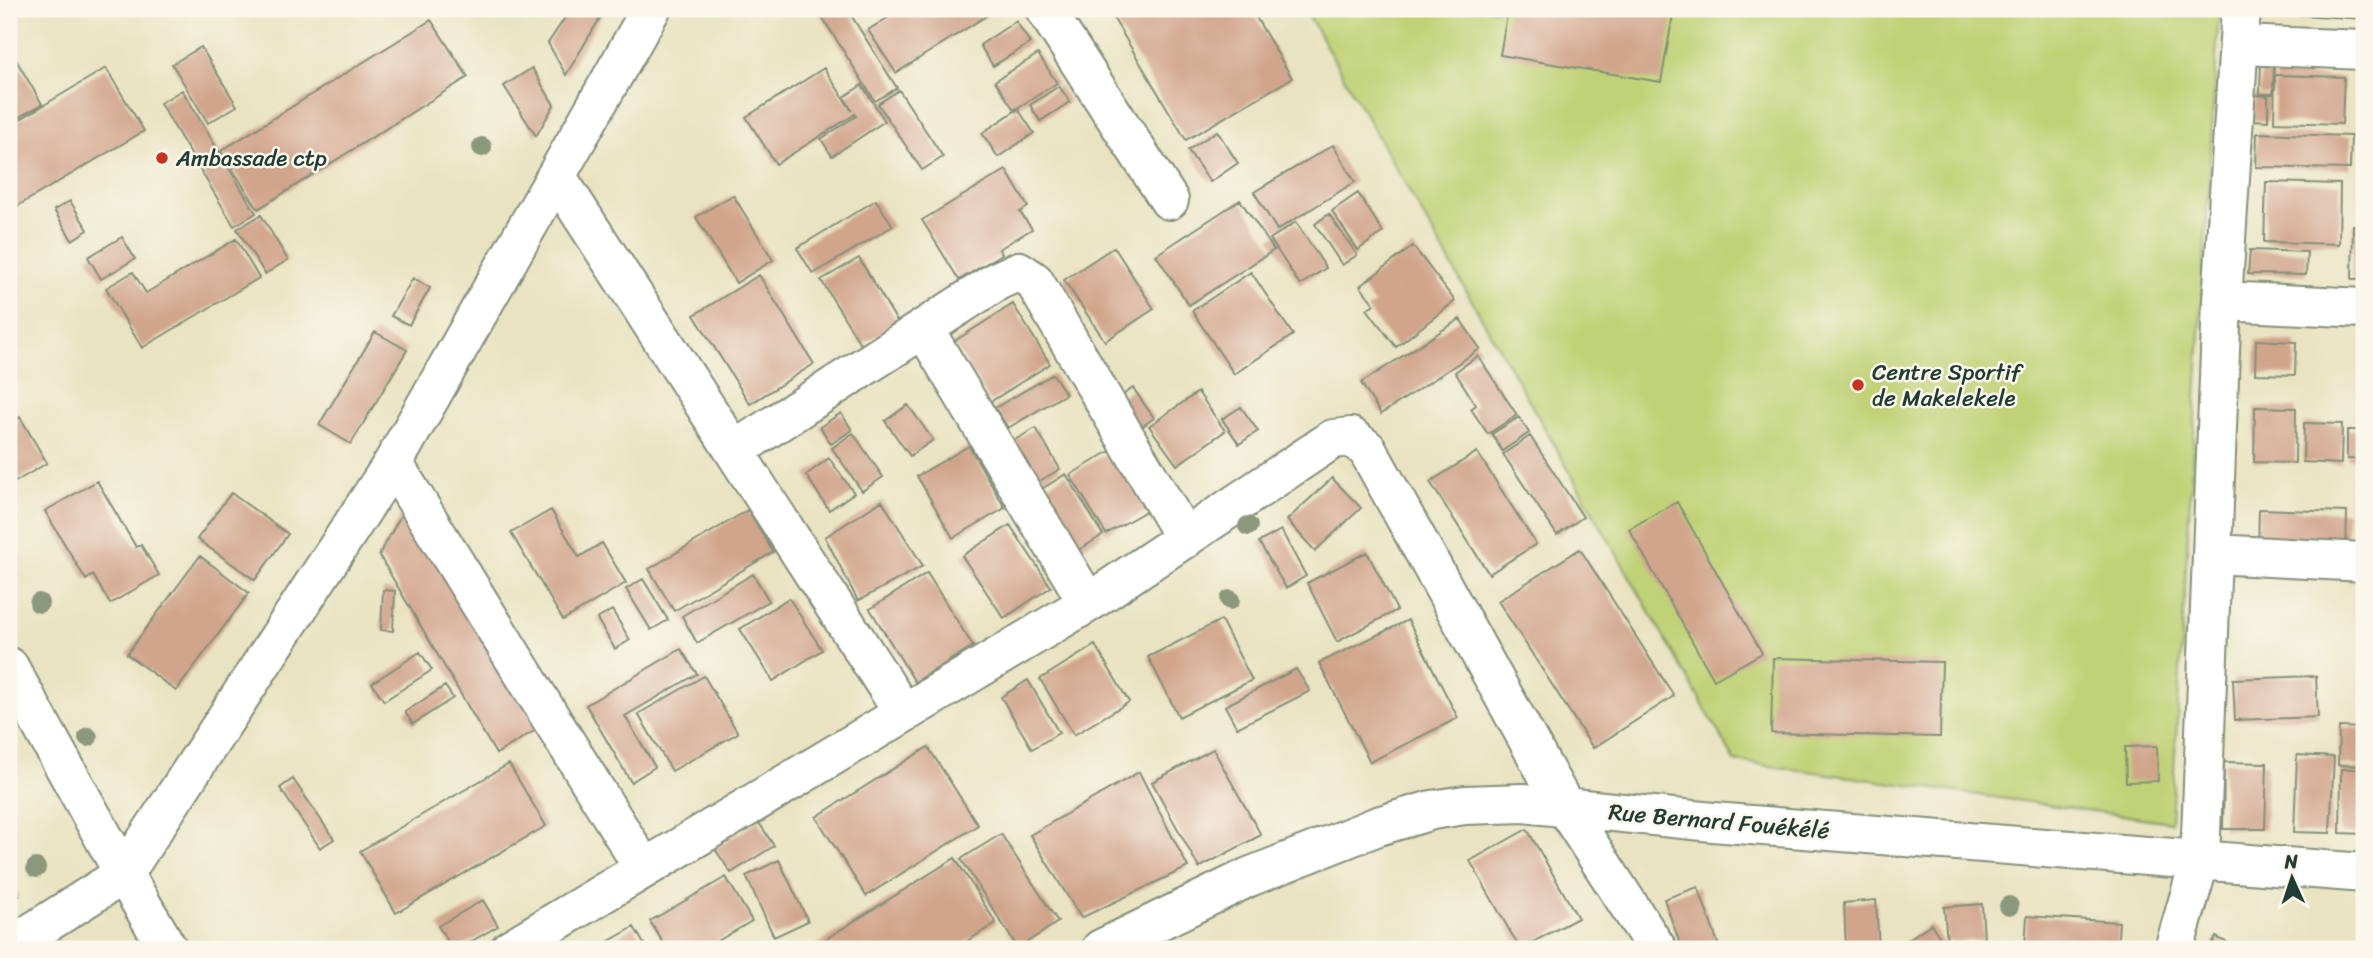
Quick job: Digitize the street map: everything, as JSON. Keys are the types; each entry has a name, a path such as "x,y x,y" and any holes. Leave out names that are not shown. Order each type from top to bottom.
{"street":[{"path":"9,947 124,874 393,463 651,9"},
{"path":"1045,9 1170,200"},
{"path":"2174,949 2200,860 2222,301 2240,27 2364,50"},
{"path":"557,177 903,712"},
{"path":"734,450 997,281 1019,271 1034,281 1185,539"},
{"path":"2222,301 2364,308"},
{"path":"923,329 1088,603"},
{"path":"510,949 1088,603 1333,439 1351,437 1367,449 1564,807 1657,949"},
{"path":"393,463 643,867"},
{"path":"2213,554 2364,562"},
{"path":"9,667 168,949"},
{"name":"Rue Bernard Fouékélé","path":"1101,949 1249,877 1378,825 1432,810 1465,805 1523,803 1713,822 2364,873"}],"green space":[{"name":"Centre Sportif de Makelekele","path":"1305,9 2219,9 2171,822 1735,761"}],"building":[{"path":"571,9 601,9 603,13 566,75 548,43"},
{"path":"817,9 847,9 897,88 875,101"},
{"path":"902,9 997,9 896,73 868,30"},
{"path":"1108,9 1251,9 1292,78 1186,140"},
{"path":"1508,9 1674,9 1661,82 1500,55"},
{"path":"2267,9 2364,9 2364,19 2267,13"},
{"path":"431,20 468,77 258,209 221,151"},
{"path":"1016,21 1030,43 993,66 980,45"},
{"path":"201,47 237,106 208,123 172,64"},
{"path":"9,48 42,104 9,123"},
{"path":"1038,54 1057,83 1014,110 995,81"},
{"path":"2261,62 2274,62 2273,94 2260,94"},
{"path":"106,68 144,131 9,211 9,126"},
{"path":"532,68 554,105 536,136 504,86"},
{"path":"824,68 852,111 844,97 862,85 885,121 832,156 821,139 856,116 855,114 776,164 746,117"},
{"path":"2275,75 2344,77 2342,124 2274,122"},
{"path":"1059,86 1070,102 1040,121 1030,105"},
{"path":"182,90 256,213 234,226 160,103"},
{"path":"899,90 943,157 922,170 878,104"},
{"path":"2255,95 2268,96 2268,121 2253,120"},
{"path":"1018,109 1034,133 998,157 982,133"},
{"path":"1217,131 1238,163 1210,182 1188,150"},
{"path":"2257,133 2351,136 2350,169 2256,167"},
{"path":"1333,145 1355,182 1277,230 1254,192"},
{"path":"1006,170 1028,207 1020,212 1032,229 999,249 1002,254 959,280 922,220"},
{"path":"2266,182 2340,184 2339,244 2264,242"},
{"path":"2362,182 2364,279 2352,279 2353,225 2360,225"},
{"path":"1358,193 1383,232 1358,250 1332,211"},
{"path":"733,195 773,260 736,283 696,217"},
{"path":"876,200 893,226 813,274 797,248"},
{"path":"1240,200 1274,250 1189,305 1156,255"},
{"path":"70,201 88,230 72,240 54,210"},
{"path":"1329,214 1357,255 1342,265 1315,224"},
{"path":"261,215 288,260 265,274 237,229"},
{"path":"1296,222 1326,268 1300,285 1270,239"},
{"path":"122,237 135,259 101,279 88,257"},
{"path":"236,239 259,278 142,348 106,288 133,272 146,293"},
{"path":"1413,246 1455,301 1396,347 1367,309 1374,304 1360,286"},
{"path":"1114,247 1154,309 1105,341 1064,280"},
{"path":"2250,250 2307,252 2306,275 2248,274"},
{"path":"859,258 898,323 861,345 821,280"},
{"path":"1251,272 1293,335 1234,374 1192,311"},
{"path":"759,275 814,364 750,404 694,315"},
{"path":"413,278 430,288 409,325 391,316"},
{"path":"1013,304 1050,364 990,402 953,342"},
{"path":"1460,319 1480,349 1381,414 1361,383"},
{"path":"375,332 407,350 351,444 319,425"},
{"path":"2256,340 2296,342 2295,375 2255,374"},
{"path":"1478,356 1517,415 1488,434 1471,409 1476,405 1455,372"},
{"path":"1053,374 1066,394 1008,428 995,408"},
{"path":"1133,388 1154,418 1137,430 1116,400"},
{"path":"1198,392 1225,431 1177,465 1149,426"},
{"path":"908,405 933,440 910,456 885,421"},
{"path":"1241,407 1258,431 1239,444 1222,419"},
{"path":"2255,407 2296,408 2295,463 2254,462"},
{"path":"841,413 852,430 831,444 820,427"},
{"path":"20,417 47,463 15,482 9,472 9,424"},
{"path":"1519,417 1529,433 1502,451 1492,434"},
{"path":"2304,423 2342,424 2341,464 2303,462"},
{"path":"1036,428 1060,469 1038,482 1013,441"},
{"path":"2347,430 2364,430 2364,459 2347,459"},
{"path":"853,433 883,477 862,491 832,448"},
{"path":"1530,436 1583,517 1557,535 1503,454"},
{"path":"969,446 1005,508 953,538 917,476"},
{"path":"1110,451 1146,511 1106,534 1070,475"},
{"path":"1477,452 1536,544 1489,574 1430,482"},
{"path":"829,458 854,493 829,510 806,475"},
{"path":"1066,474 1103,535 1069,556 1032,495"},
{"path":"1332,478 1361,508 1315,551 1287,520"},
{"path":"97,481 136,547 141,545 159,575 110,604 93,575 86,580 45,511"},
{"path":"231,493 288,534 255,580 197,539"},
{"path":"882,501 923,566 858,601 825,537"},
{"path":"1677,502 1762,653 1714,680 1629,529"},
{"path":"406,506 539,728 496,754 379,555"},
{"path":"2259,509 2347,512 2346,552 2258,550"},
{"path":"551,510 579,557 602,543 626,583 563,620 511,533"},
{"path":"748,510 773,552 674,611 649,569"},
{"path":"1010,525 1051,587 1004,618 962,556"},
{"path":"1281,530 1306,576 1286,588 1259,542"},
{"path":"1580,549 1674,696 1593,748 1498,601"},
{"path":"1367,552 1397,610 1337,642 1307,583"},
{"path":"200,556 249,593 176,691 127,654"},
{"path":"927,573 973,646 915,682 870,609"},
{"path":"753,574 769,601 697,643 682,616"},
{"path":"643,579 668,620 651,630 626,589"},
{"path":"383,590 395,591 393,631 381,630"},
{"path":"789,598 822,650 773,681 740,629"},
{"path":"612,610 630,640 615,649 597,619"},
{"path":"1221,620 1252,680 1179,717 1148,657"},
{"path":"1408,620 1458,718 1370,762 1319,663"},
{"path":"1095,645 1129,702 1074,735 1040,679"},
{"path":"681,649 697,674 625,716 655,767 631,782 586,705"},
{"path":"420,652 432,670 384,701 372,683"},
{"path":"1773,658 1942,662 1940,737 1771,733"},
{"path":"1296,669 1310,691 1237,728 1225,706"},
{"path":"704,676 738,733 672,771 638,714"},
{"path":"2316,676 2318,717 2235,720 2233,679"},
{"path":"1028,680 1059,733 1032,749 1001,697"},
{"path":"445,686 453,698 413,724 405,712"},
{"path":"2339,727 2364,728 2364,766 2338,765"},
{"path":"2157,746 2158,781 2126,782 2125,747"},
{"path":"928,747 978,825 866,896 816,817"},
{"path":"1213,749 1261,835 1199,868 1152,782"},
{"path":"2297,755 2334,757 2330,833 2294,832"},
{"path":"2224,762 2267,763 2265,829 2223,829"},
{"path":"509,764 546,826 396,913 360,851"},
{"path":"2341,769 2364,769 2364,834 2340,833"},
{"path":"1139,772 1188,867 1081,918 1030,835"},
{"path":"293,779 334,839 320,848 280,788"},
{"path":"758,821 774,846 731,873 715,849"},
{"path":"1527,829 1578,918 1520,949 1470,861"},
{"path":"1001,834 1058,922 1018,948 961,859"},
{"path":"955,858 996,923 955,949 810,949"},
{"path":"779,860 808,921 774,937 746,876"},
{"path":"726,877 752,921 704,949 667,949 650,921"},
{"path":"9,880 19,896 9,903"},
{"path":"1698,887 1720,949 1682,949 1664,899"},
{"path":"483,900 498,926 458,949 453,949 438,926"},
{"path":"1876,900 1879,949 1846,949 1844,903"},
{"path":"1982,904 1984,940 1947,942 1944,907"},
{"path":"2027,916 2119,922 2117,949 2025,947"},
{"path":"1931,924 1948,949 1894,949"},
{"path":"634,927 647,949 595,949"},
{"path":"2216,937 2236,947 2235,949 2210,949"}],"place":[{"name":"Ambassade ctp","path":"162,158"},
{"name":"Centre Sportif de Makelekele","path":"1858,385"}]}
